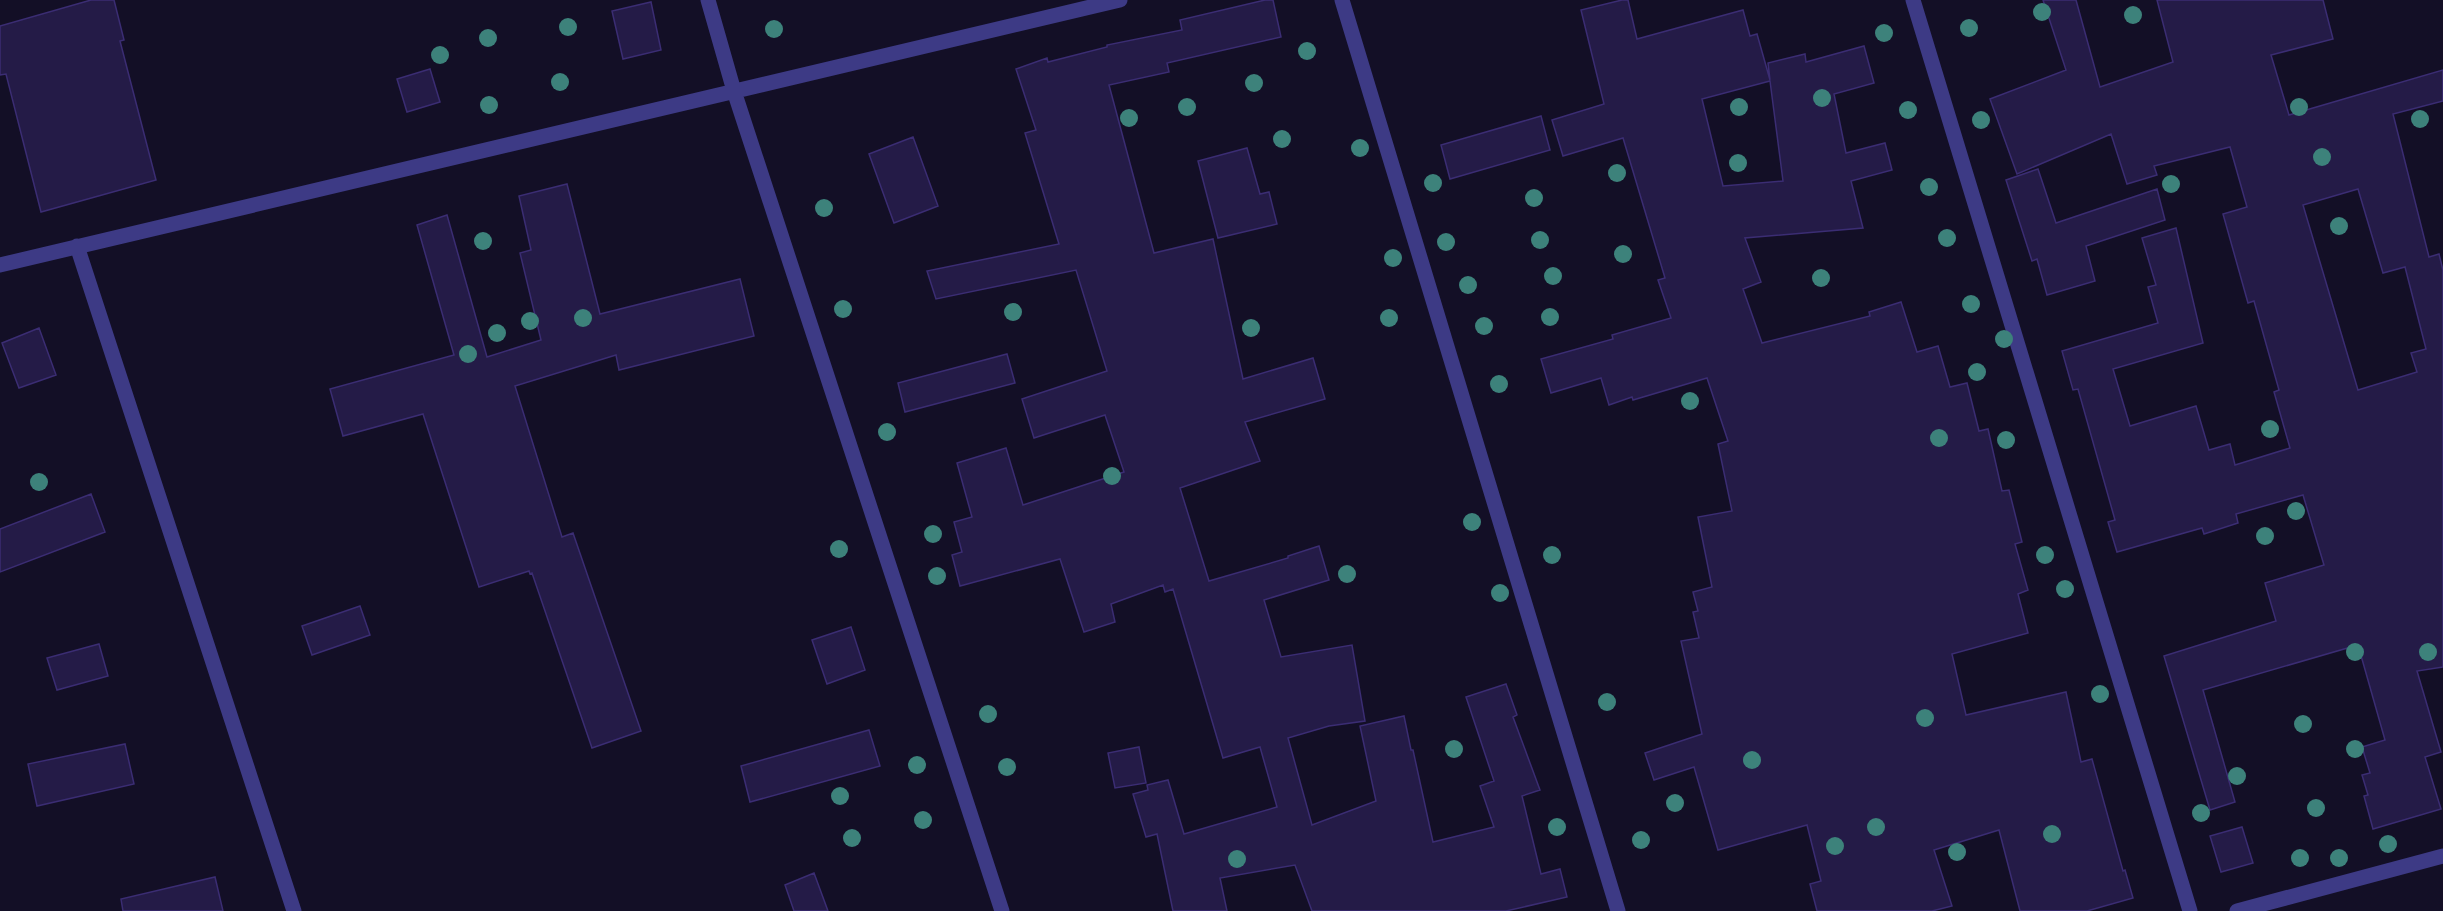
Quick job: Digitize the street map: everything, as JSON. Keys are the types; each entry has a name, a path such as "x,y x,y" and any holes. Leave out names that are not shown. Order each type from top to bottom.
{"street":[{"path":"708,0 735,91 1002,911"},
{"path":"0,266 1120,0"},
{"path":"1342,0 1618,911"},
{"path":"1913,0 2190,911"},
{"path":"77,246 294,911"},
{"path":"2237,911 2443,856"}],"building":[{"path":"91,0 114,0 124,40 120,41 156,180 41,212 6,74 0,75 0,26"},
{"path":"1273,0 1281,37 1167,63 1169,72 1109,85 1154,253 1213,239 1243,379 1313,358 1325,399 1245,422 1260,461 1180,488 1209,581 1288,558 1288,556 1319,546 1329,580 1264,600 1281,657 1352,645 1365,721 1329,726 1288,738 1312,825 1376,801 1360,726 1404,716 1433,842 1494,827 1480,786 1494,781 1466,697 1506,684 1517,715 1513,717 1540,790 1522,796 1541,874 1560,869 1567,897 1506,911 1312,911 1295,865 1220,878 1227,911 1173,911 1157,834 1146,837 1133,794 1148,790 1147,785 1168,780 1184,834 1277,807 1260,747 1223,758 1173,589 1165,592 1163,585 1111,604 1115,622 1084,632 1060,559 960,586 952,555 962,552 954,522 972,517 957,463 1006,448 1023,505 1124,472 1105,415 1034,438 1022,399 1107,371 1076,270 936,299 927,271 1059,244 1025,133 1036,130 1016,69 1047,58 1048,62 1107,47 1107,45 1182,30 1180,20"},
{"path":"1628,0 1637,39 1743,10 1750,36 1757,34 1770,80 1768,63 1805,54 1806,62 1864,46 1874,83 1834,94 1846,153 1885,143 1892,170 1851,181 1863,228 1745,238 1761,282 1743,289 1762,343 1870,316 1869,312 1901,302 1917,352 1938,346 1950,387 1967,383 1979,431 1988,429 2002,491 2009,490 2022,542 2015,544 2028,590 2018,594 2028,633 1952,654 1966,715 2066,692 2081,762 2092,759 2123,871 2125,870 2133,898 2087,911 2020,911 1999,830 1934,850 1952,906 1932,911 1817,911 1810,884 1821,881 1807,825 1718,850 1694,767 1654,780 1645,753 1702,734 1681,641 1699,638 1693,612 1698,611 1693,592 1712,587 1698,517 1732,511 1718,444 1728,441 1707,378 1609,405 1601,378 1551,393 1541,359 1613,339 1612,335 1671,318 1658,280 1665,278 1623,138 1563,156 1552,120 1604,104 1581,10","holes":["1770,81 1783,181 1723,186 1702,99"]},
{"path":"2043,0 2076,0 2100,87 2173,62 2157,0 2323,0 2333,39 2271,55 2289,115 2443,70 2443,101 2393,114 2429,257 2439,254 2443,270 2443,667 2417,671 2441,752 2425,757 2441,809 2373,829 2364,796 2368,795 2362,775 2370,773 2362,747 2385,740 2358,645 2203,690 2235,802 2210,810 2164,656 2276,621 2265,583 2324,565 2303,495 2236,514 2238,523 2204,534 2202,528 2117,552 2108,522 2115,520 2078,389 2073,390 2062,351 2158,323 2148,287 2156,285 2142,238 2176,228 2203,343 2113,369 2130,426 2196,406 2209,450 2230,444 2235,465 2290,448 2274,392 2279,390 2254,301 2248,303 2223,214 2247,207 2230,147 2154,166 2157,175 2127,184 2111,134 2017,174 1990,99 2066,70","holes":["2358,189 2383,273 2405,267 2426,349 2411,353 2417,372 2358,390 2303,205"]},
{"path":"651,2 661,50 623,59 612,11"},
{"path":"430,69 440,102 407,112 397,79"},
{"path":"1541,116 1550,150 1450,179 1441,145"},
{"path":"913,137 938,206 894,223 869,154"},
{"path":"1247,148 1260,194 1269,192 1277,224 1218,238 1198,161"},
{"path":"2038,169 2056,223 2157,189 2165,220 2086,246 2095,281 2047,295 2037,259 2032,261 2006,180"},
{"path":"567,184 600,314 740,279 754,336 619,370 616,355 515,386 562,537 573,533 641,731 592,748 532,573 530,574 529,571 479,587 423,414 343,436 330,389 454,355 417,225 447,215 487,357 541,340 520,253 531,250 519,196"},
{"path":"39,328 56,375 19,388 2,343"},
{"path":"1007,354 1015,383 905,412 898,383"},
{"path":"91,494 105,532 0,572 0,529"},
{"path":"360,606 370,635 312,655 302,626"},
{"path":"851,627 865,670 827,684 812,640"},
{"path":"99,644 108,676 57,690 47,658"},
{"path":"869,730 880,766 750,802 741,766"},
{"path":"125,744 134,784 37,806 28,764"},
{"path":"1139,747 1146,783 1115,788 1108,753"},
{"path":"2242,827 2253,863 2221,872 2210,836"},
{"path":"814,873 828,911 794,911 785,885"},
{"path":"215,877 223,911 123,911 121,899"}]}
